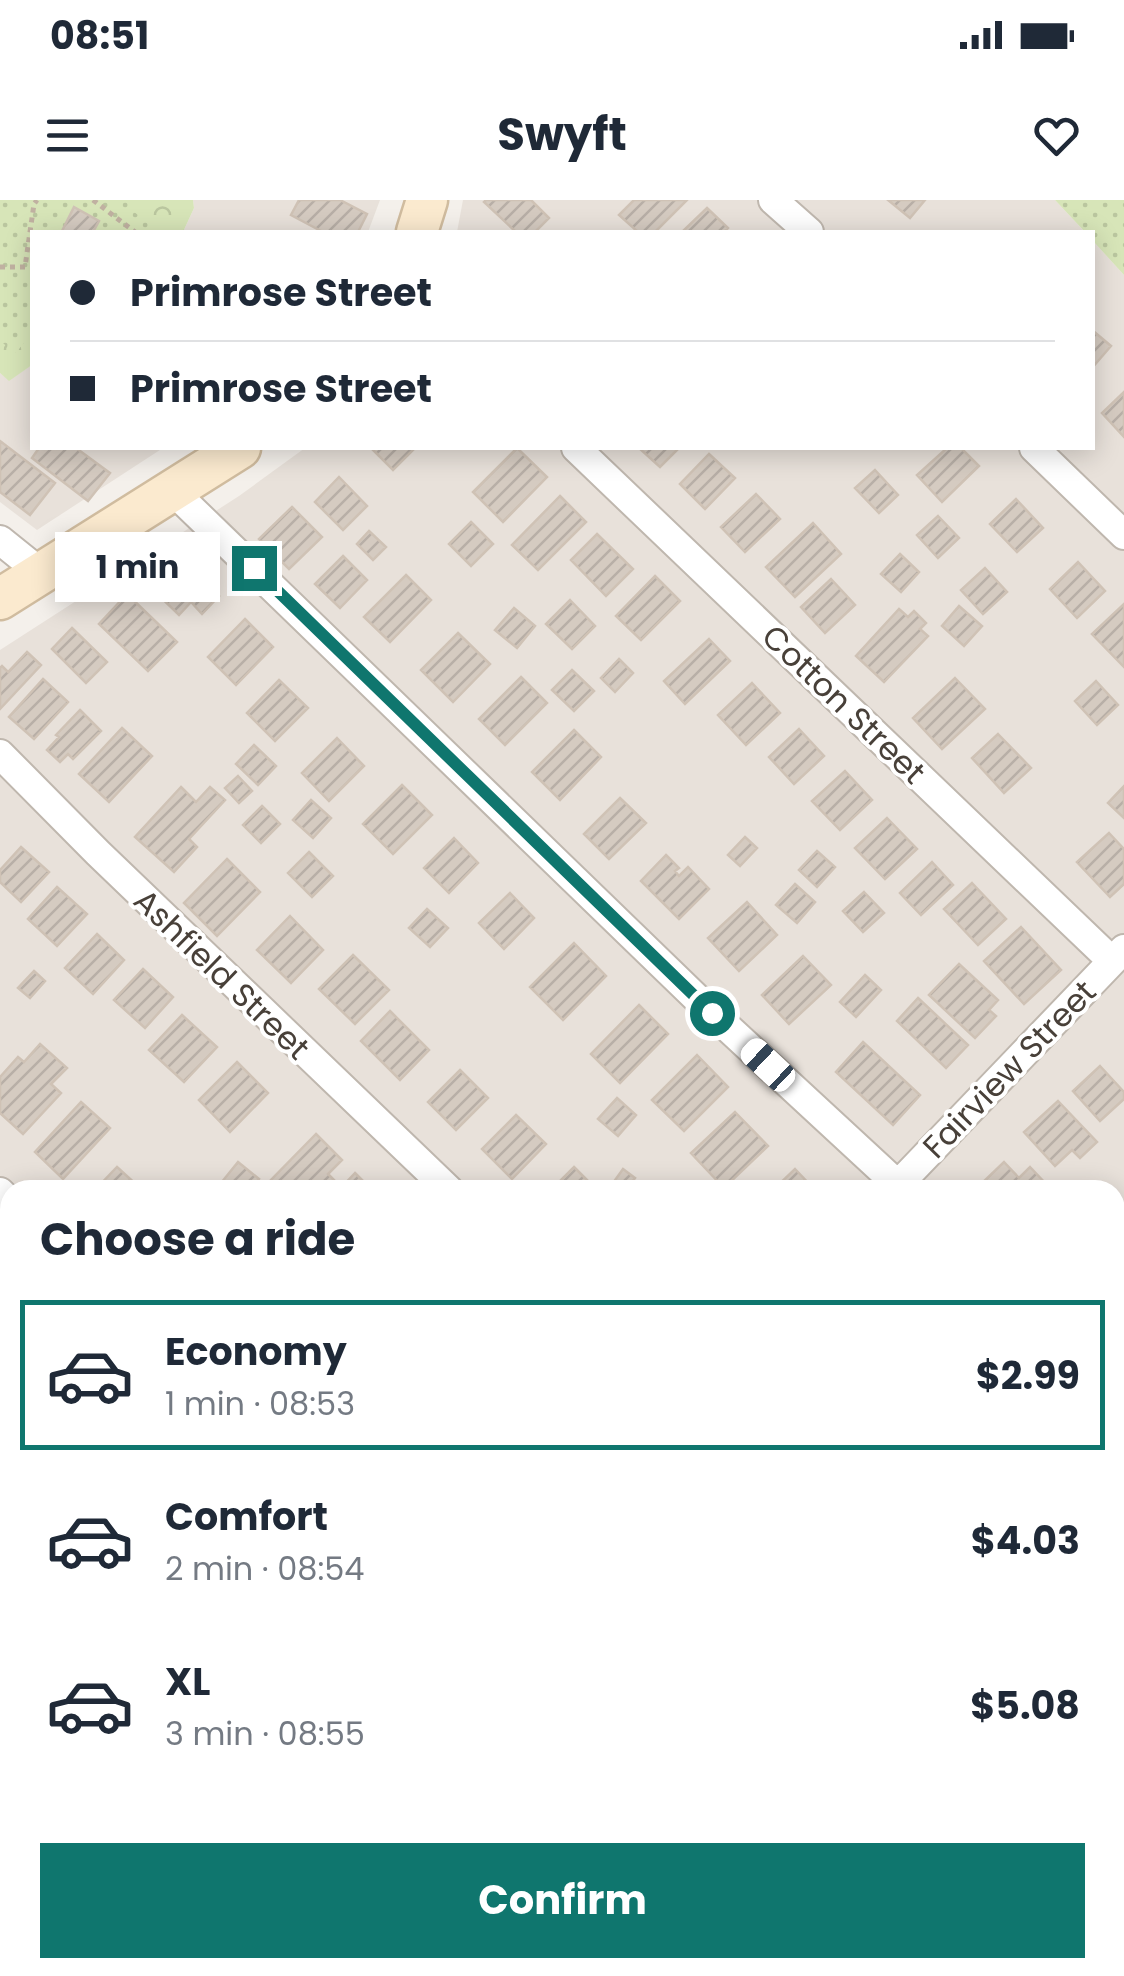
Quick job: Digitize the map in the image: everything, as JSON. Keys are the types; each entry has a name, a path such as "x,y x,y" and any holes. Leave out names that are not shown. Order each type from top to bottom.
{"street":[{"path":"418,230 427,200"},
{"path":"774,200 807,230"},
{"path":"0,600 237,450"},
{"name":"Cotton Street","path":"578,450 1118,955"},
{"path":"1036,450 1124,534"},
{"path":"173,491 888,1180"},
{"path":"0,540 41,573"},
{"name":"Ashfield Street","path":"0,754 439,1180"},
{"name":"Fairview Street","path":"904,1180 1118,955"}],"path":[{"path":"32,230 37,200"},
{"path":"93,200 132,230"},
{"path":"0,267 25,267 30,239"}],"shaded area":[{"path":"193,200 380,200 369,230 184,230 194,208"},
{"path":"463,200 1055,200 1083,230 457,230"},
{"path":"1095,243 1124,275 1124,1180 0,1180 0,650 239,496 302,450 1095,450"},
{"path":"30,366 30,450 160,450 37,530 0,502 0,373 9,380"}],"green space":[{"path":"0,200 193,200 194,208 184,230 30,230 30,366 9,381 0,373"},
{"path":"0,200 134,200 129,208 157,230 30,230 30,335 16,353 0,341"},
{"path":"1055,200 1124,200 1124,275 1095,243 1095,230 1083,230"}],"building":[{"path":"299,200 340,200 367,214 359,230 319,230 291,215"},
{"path":"531,200 549,218 537,230 514,230 484,202"},
{"path":"634,200 687,200 657,230 636,230 619,215"},
{"path":"888,200 925,200 910,218"},
{"path":"74,207 99,221 94,230 62,230"},
{"path":"707,208 728,228 726,230 684,230"},
{"path":"1095,333 1111,346 1095,365"},
{"path":"1124,392 1124,437 1102,413"},
{"path":"0,441 55,483 30,515 0,492"},
{"path":"38,450 79,450 110,473 88,501 32,458"},
{"path":"373,450 413,450 393,470"},
{"path":"515,450 547,477 503,522 473,492"},
{"path":"641,450 677,450 660,467"},
{"path":"945,450 963,450 979,466 942,502 917,475"},
{"path":"709,454 735,478 705,509 680,484"},
{"path":"875,470 898,495 879,513 855,488"},
{"path":"339,477 367,506 343,530 315,502"},
{"path":"756,494 780,519 745,552 721,527"},
{"path":"560,496 586,522 538,570 512,545"},
{"path":"1016,499 1043,528 1017,552 990,524"},
{"path":"292,507 322,537 289,569 259,539"},
{"path":"938,516 959,538 938,558 917,535"},
{"path":"471,522 493,544 471,566 449,544"},
{"path":"813,523 841,554 795,597 766,567"},
{"path":"369,531 386,547 373,560 357,544"},
{"path":"597,534 633,569 606,596 571,560"},
{"path":"900,554 919,572 901,592 881,574"},
{"path":"177,555 219,596 202,614 191,602 179,615 148,585"},
{"path":"343,556 367,580 340,608 315,584"},
{"path":"1078,562 1105,591 1077,618 1050,589"},
{"path":"985,568 1007,592 983,614 961,590"},
{"path":"406,575 431,600 390,642 364,617"},
{"path":"655,576 680,601 641,640 616,616"},
{"path":"831,579 855,605 825,633 801,607"},
{"path":"127,594 177,642 148,671 99,624"},
{"path":"570,600 595,626 572,649 546,624"},
{"path":"1124,604 1124,667 1092,634"},
{"path":"959,606 982,626 964,646 942,626"},
{"path":"514,608 535,626 517,648 495,630"},
{"path":"899,609 908,617 914,611 926,623 920,629 928,636 884,682 856,656"},
{"path":"245,619 273,647 236,685 208,657"},
{"path":"72,628 107,662 86,683 52,649"},
{"path":"458,633 490,664 453,702 421,670"},
{"path":"709,639 730,661 685,704 664,681"},
{"path":"27,652 41,665 0,709 0,668 8,672"},
{"path":"619,659 633,673 615,692 601,678"},
{"path":"572,670 594,691 574,711 552,690"},
{"path":"521,677 547,703 505,745 479,719"},
{"path":"955,678 985,709 942,749 913,718"},
{"path":"43,679 68,702 34,739 9,717"},
{"path":"279,680 308,708 275,741 247,713"},
{"path":"1096,681 1118,705 1097,725 1075,701"},
{"path":"752,683 780,713 746,745 718,715"},
{"path":"80,710 101,731 73,759 68,754 60,762 47,750"},
{"path":"122,728 152,756 109,802 79,774"},
{"path":"799,729 824,756 794,784 769,757"},
{"path":"574,730 601,757 560,800 532,772"},
{"path":"998,734 1031,768 1004,793 972,758"},
{"path":"337,738 364,766 329,801 302,773"},
{"path":"254,745 276,766 258,785 236,764"},
{"path":"845,771 872,800 840,830 812,801"},
{"path":"238,776 252,791 239,803 225,788"},
{"path":"402,785 432,815 393,854 363,824"},
{"path":"1124,786 1124,818 1108,803"},
{"path":"181,787 196,802 210,787 225,800 189,839 197,847 174,872 135,837"},
{"path":"620,798 646,823 609,859 584,834"},
{"path":"311,800 331,818 313,838 293,820"},
{"path":"262,806 280,824 261,843 243,825"},
{"path":"887,818 917,849 885,879 855,848"},
{"path":"1109,833 1124,849 1124,884 1110,897 1077,862"},
{"path":"745,837 757,848 740,866 728,855"},
{"path":"454,838 478,863 449,893 424,868"},
{"path":"21,847 49,872 21,902 0,882 0,870"},
{"path":"817,851 835,867 817,887 799,870"},
{"path":"309,852 333,876 312,897 288,873"},
{"path":"666,855 679,868 675,871 679,876 688,867 709,889 679,919 641,881"},
{"path":"227,859 260,892 217,936 184,903"},
{"path":"932,862 953,885 921,915 900,893"},
{"path":"972,883 1006,919 978,945 944,909"},
{"path":"795,884 815,902 797,923 776,905"},
{"path":"57,887 87,914 57,946 28,919"},
{"path":"864,892 884,913 863,932 843,911"},
{"path":"510,893 534,918 504,949 479,923"},
{"path":"747,902 777,935 739,971 708,938"},
{"path":"427,909 448,928 430,947 409,928"},
{"path":"290,916 323,950 291,983 257,950"},
{"path":"1021,927 1061,970 1024,1004 984,961"},
{"path":"97,934 124,960 93,994 65,968"},
{"path":"574,943 606,976 563,1020 530,987"},
{"path":"353,955 389,990 355,1024 319,989"},
{"path":"803,956 831,985 789,1024 762,995"},
{"path":"959,964 998,1000 989,1010 996,1016 975,1038 929,995"},
{"path":"143,969 173,997 145,1028 114,1000"},
{"path":"34,971 45,981 30,998 18,988"},
{"path":"865,975 881,990 856,1017 840,1002"},
{"path":"918,998 968,1045 946,1068 897,1021"},
{"path":"639,1005 668,1034 620,1083 591,1054"},
{"path":"390,1011 429,1050 400,1080 361,1041"},
{"path":"182,1015 217,1047 184,1082 149,1050"},
{"path":"863,1042 920,1095 893,1125 836,1072"},
{"path":"40,1044 67,1068 51,1084 61,1093 23,1134 0,1113 0,1077 18,1057 24,1062"},
{"path":"697,1055 728,1087 684,1131 652,1100"},
{"path":"237,1062 268,1093 230,1132 199,1100"},
{"path":"1100,1066 1124,1092 1124,1099 1100,1121 1073,1091"},
{"path":"460,1070 488,1098 456,1130 428,1102"},
{"path":"617,1098 636,1115 618,1136 598,1119"},
{"path":"1058,1101 1097,1142 1080,1158 1072,1150 1055,1166 1024,1132"},
{"path":"81,1102 110,1128 63,1179 35,1152"},
{"path":"735,1112 768,1146 732,1180 716,1180 691,1153"},
{"path":"516,1115 546,1144 512,1179 482,1149"},
{"path":"316,1134 342,1160 328,1174 334,1180 271,1180"},
{"path":"238,1162 259,1179 258,1180 223,1180"},
{"path":"1004,1162 1019,1178 1030,1167 1042,1180 985,1180"},
{"path":"117,1167 131,1180 105,1180"},
{"path":"574,1167 587,1180 561,1180"},
{"path":"623,1169 635,1178 634,1180 615,1180"},
{"path":"795,1169 805,1180 783,1180"}],"route":[{"path":"254,568 712,1013"}]}
